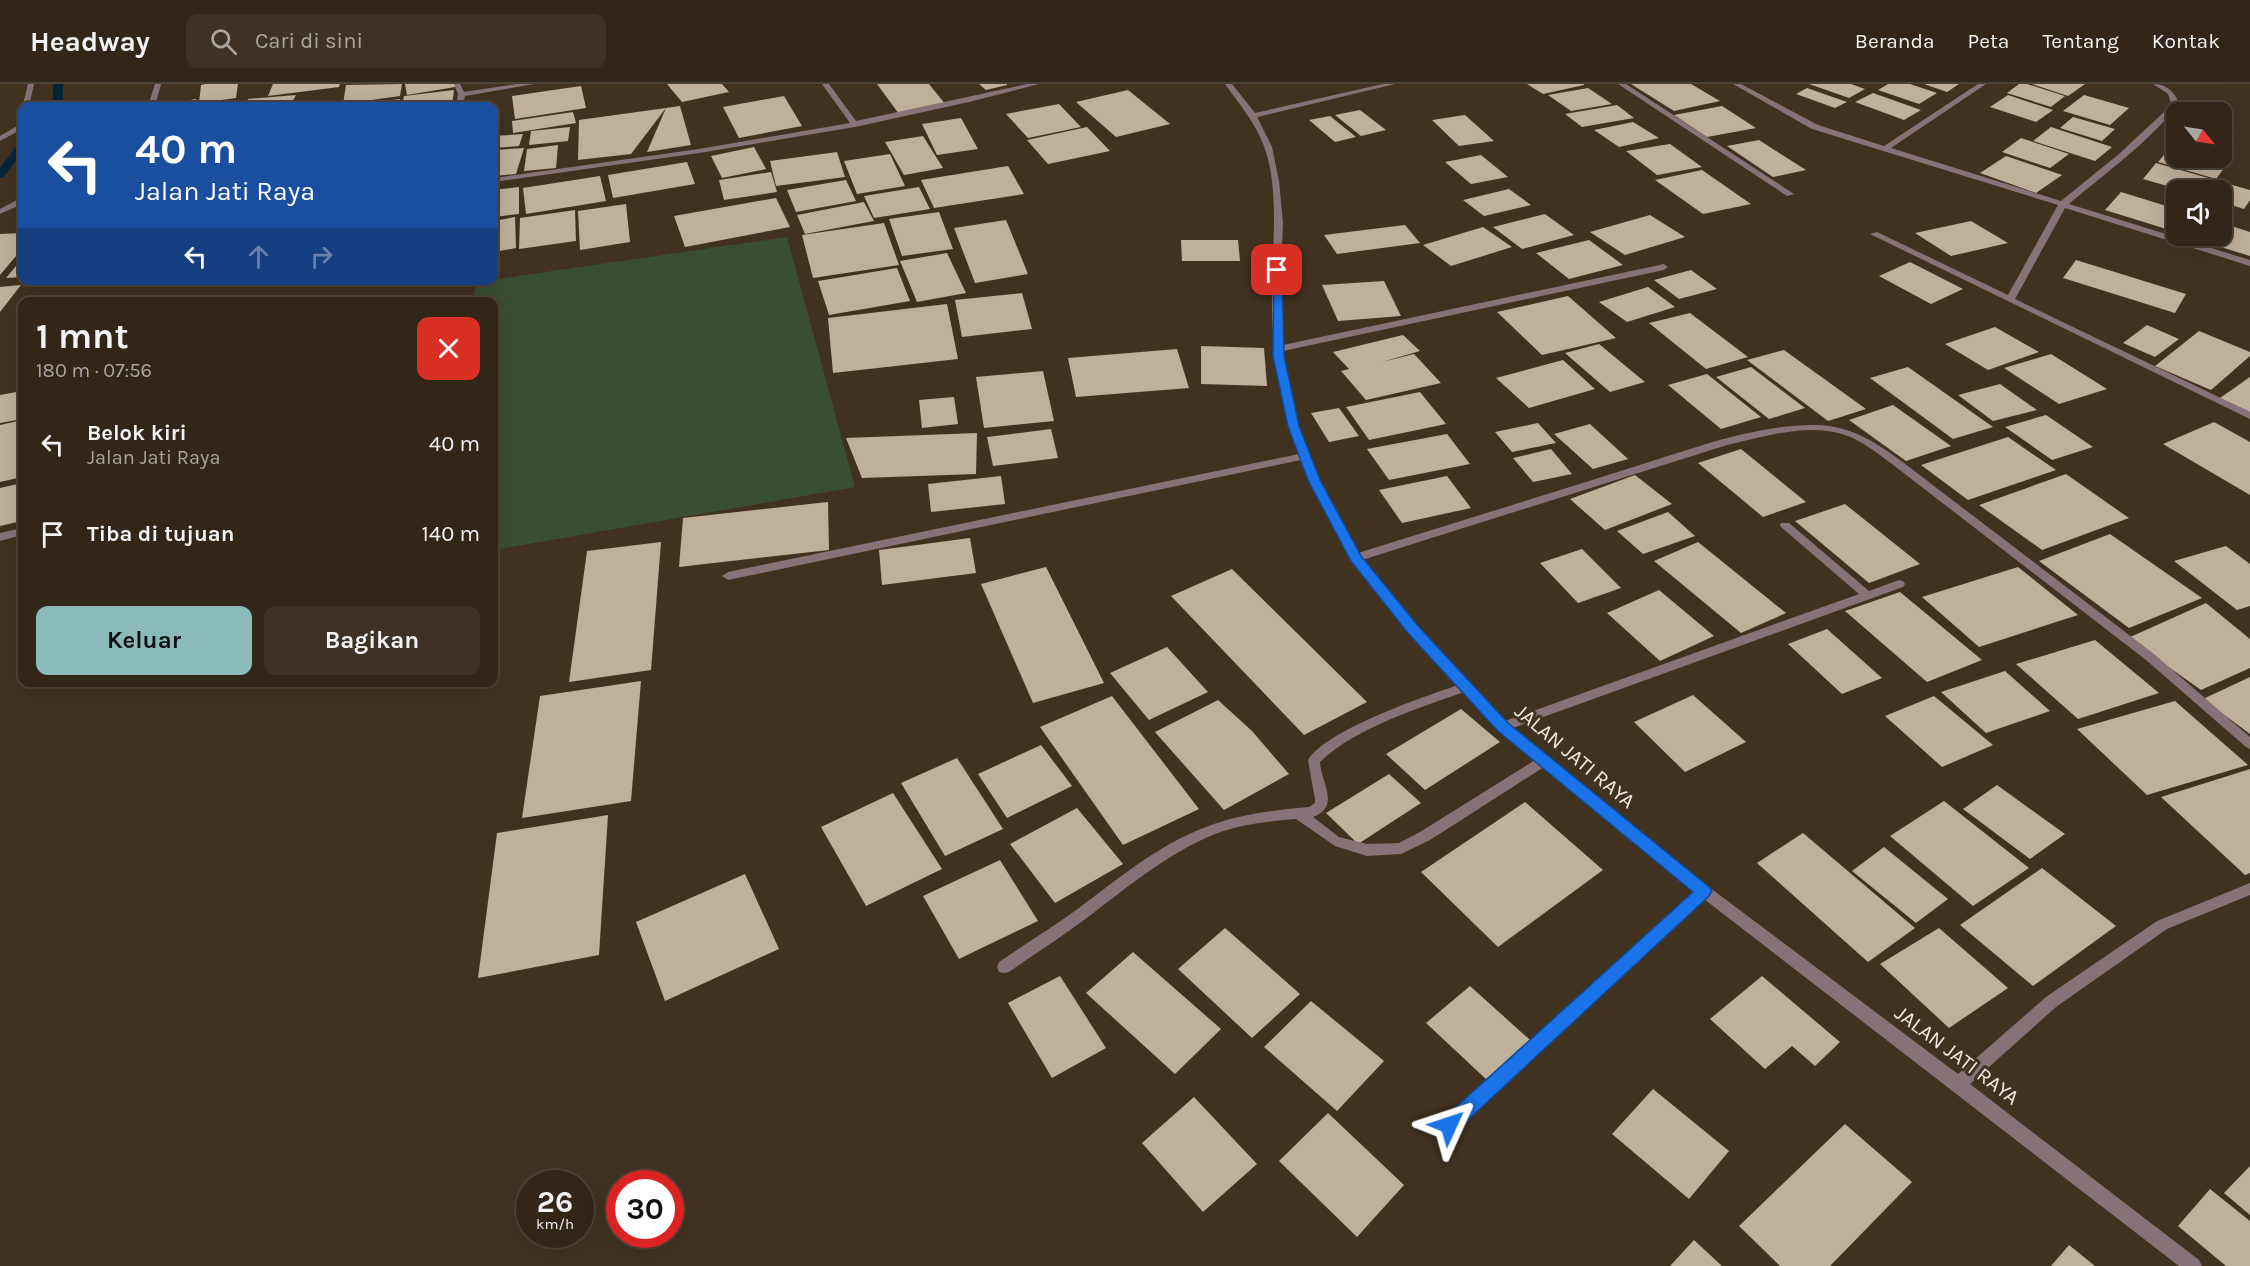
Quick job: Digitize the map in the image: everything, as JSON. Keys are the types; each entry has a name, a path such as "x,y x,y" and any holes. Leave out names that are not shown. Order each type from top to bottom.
{"street":[{"path":"26,102 31,84"},
{"path":"152,102 158,84"},
{"path":"457,84 462,94 461,102"},
{"path":"462,94 531,84"},
{"path":"825,84 855,125"},
{"path":"498,179 642,161 855,125 1036,84"},
{"name":"JALAN JATI RAYA","path":"1228,84 1253,116 1268,147 1275,181 1279,223 1276,293 1279,349 1293,426 1314,480 1355,558 1413,629 1503,727 1704,891 2193,1266"},
{"path":"1253,116 1392,84"},
{"path":"1621,84 1790,194"},
{"path":"1737,84 1815,127 2250,263"},
{"path":"1746,90 1758,84"},
{"path":"1884,150 1983,84"},
{"path":"2011,298 2062,205 2122,156 2168,113 2175,103 2171,93 2157,84"},
{"path":"0,139 18,128"},
{"path":"0,212 18,203"},
{"path":"1874,234 2011,298 2250,416"},
{"path":"1279,349 1664,267"},
{"path":"1355,558 1725,442 1785,431 1826,428 1849,434 1873,445 1896,462 2150,657 2250,744"},
{"path":"728,576 1305,456"},
{"path":"1785,525 1868,595"},
{"path":"0,537 18,533"},
{"path":"1503,727 1899,584"},
{"path":"1004,967 1172,849 1208,831 1246,819 1312,812 1321,805 1322,796 1314,770 1314,760 1323,752 1336,743 1397,713 1466,687"},
{"path":"1298,813 1335,841 1367,850 1401,848 1425,836 1544,761"},
{"path":"1958,1084 2051,1002 2162,925 2250,889"},
{"path":"1449,1125 1704,891"}],"green space":[{"path":"787,237 855,487 498,549 498,297 473,297 476,285 498,285 498,279"}],"building":[{"path":"238,84 236,98 199,102 201,85"},
{"path":"273,84 340,84 339,87 268,96"},
{"path":"402,84 400,96 343,102 346,85"},
{"path":"405,84 455,84 455,87 407,95"},
{"path":"667,84 722,84 729,92 682,102"},
{"path":"877,84 929,84 946,105 899,114"},
{"path":"979,84 1007,84 1007,85 986,90"},
{"path":"1527,84 1584,84 1584,85 1543,94"},
{"path":"1631,84 1691,84 1720,101 1674,111"},
{"path":"1809,84 1851,84 1865,89 1849,98"},
{"path":"1888,84 1910,84 1937,93 1919,104 1878,90"},
{"path":"1924,84 1959,84 1947,92"},
{"path":"2019,84 2027,84 2065,96 2051,107 2007,93"},
{"path":"2032,84 2085,84 2068,96"},
{"path":"581,86 586,108 515,119 512,96"},
{"path":"1588,88 1612,104 1571,111 1548,95"},
{"path":"1807,88 1847,102 1835,108 1796,94"},
{"path":"454,90 452,102 403,102 404,96"},
{"path":"1128,90 1170,124 1116,137 1076,102"},
{"path":"1873,93 1921,110 1904,120 1855,102"},
{"path":"296,95 292,102 246,102 248,99"},
{"path":"2008,95 2053,110 2036,122 1990,107"},
{"path":"2084,95 2129,108 2110,125 2063,111"},
{"path":"784,96 802,126 739,138 723,107"},
{"path":"196,99 196,102 178,102"},
{"path":"400,99 400,102 376,102"},
{"path":"1059,104 1081,127 1028,138 1006,114"},
{"path":"1617,105 1634,118 1582,127 1565,114"},
{"path":"680,106 691,145 647,152 666,108"},
{"path":"1722,106 1756,128 1707,137 1674,115"},
{"path":"666,108 631,154 578,160 579,120"},
{"path":"1360,110 1386,130 1361,136 1335,115"},
{"path":"573,112 576,123 513,133 512,121"},
{"path":"1465,115 1494,141 1459,146 1432,120"},
{"path":"1330,116 1356,137 1335,142 1309,120"},
{"path":"2073,117 2115,129 2102,141 2060,128"},
{"path":"961,118 978,149 937,155 922,124"},
{"path":"1633,122 1659,138 1619,147 1594,130"},
{"path":"570,127 568,141 529,145 531,131"},
{"path":"1087,127 1110,151 1048,164 1027,140"},
{"path":"2051,127 2112,147 2095,161 2033,141"},
{"path":"523,134 519,146 498,148 498,136"},
{"path":"923,136 943,168 904,175 885,142"},
{"path":"2021,138 2069,154 2050,168 2002,152"},
{"path":"1759,140 1806,170 1773,177 1727,146"},
{"path":"1670,144 1702,167 1657,175 1626,151"},
{"path":"558,145 556,168 524,171 527,149"},
{"path":"754,147 766,169 722,178 711,156"},
{"path":"524,148 516,174 498,176 498,150"},
{"path":"837,152 845,177 776,186 770,161"},
{"path":"2166,153 2166,164 2158,162"},
{"path":"890,154 905,186 857,194 844,161"},
{"path":"1481,155 1508,177 1471,184 1445,162"},
{"path":"2006,156 2062,175 2036,193 1980,173"},
{"path":"687,162 695,184 613,198 608,175"},
{"path":"2156,163 2166,166 2166,168 2215,180 2166,180 2166,186 2143,179"},
{"path":"1008,166 1024,194 934,208 921,180"},
{"path":"2178,168 2224,168 2216,179"},
{"path":"1702,170 1751,204 1703,214 1655,180"},
{"path":"771,172 777,192 724,200 719,180"},
{"path":"600,176 606,201 526,214 523,188"},
{"path":"846,180 856,201 796,212 787,190"},
{"path":"2232,185 2250,190 2250,200 2244,209 2232,205"},
{"path":"519,187 519,214 498,217 498,190"},
{"path":"919,187 930,209 874,218 864,196"},
{"path":"1509,189 1531,205 1484,216 1463,200"},
{"path":"2121,192 2166,206 2166,229 2105,210"},
{"path":"776,198 790,227 685,247 674,216"},
{"path":"864,202 874,221 805,234 797,215"},
{"path":"626,204 630,242 580,250 578,211"},
{"path":"575,210 576,241 519,249 520,218"},
{"path":"939,212 953,249 902,256 889,219"},
{"path":"1545,214 1574,235 1522,249 1493,227"},
{"path":"1650,215 1685,237 1625,255 1590,232"},
{"path":"515,217 516,248 498,251 498,220"},
{"path":"1006,220 1028,274 975,283 954,228"},
{"path":"1971,221 2008,243 1951,256 1915,233"},
{"path":"884,223 899,265 813,278 802,235"},
{"path":"1405,225 1420,243 1337,254 1324,235"},
{"path":"2232,226 2250,232 2250,256 2218,246 2232,246"},
{"path":"1483,227 1512,247 1451,266 1423,245"},
{"path":"18,233 18,254 0,275 0,234"},
{"path":"1181,240 1238,240 1240,261 1182,261"},
{"path":"1589,240 1623,265 1569,279 1536,253"},
{"path":"947,253 966,293 917,302 900,261"},
{"path":"2076,260 2186,294 2175,313 2063,278"},
{"path":"1910,262 1963,289 1931,304 1879,276"},
{"path":"18,264 18,277 6,278"},
{"path":"897,268 910,301 829,315 818,281"},
{"path":"1691,270 1717,289 1679,299 1654,280"},
{"path":"1384,281 1401,316 1338,321 1322,285"},
{"path":"21,285 0,312 0,287"},
{"path":"1648,287 1675,307 1627,322 1599,302"},
{"path":"1022,293 1032,329 962,337 955,300"},
{"path":"1568,296 1616,338 1542,355 1497,312"},
{"path":"947,304 958,359 833,373 828,318"},
{"path":"1690,313 1748,357 1706,369 1649,323"},
{"path":"2147,325 2179,339 2155,357 2123,343"},
{"path":"1995,327 2039,352 1988,370 1945,344"},
{"path":"2199,331 2250,352 2250,356 2211,390 2155,366"},
{"path":"1403,335 1420,351 1382,362 1414,354 1441,383 1366,400 1341,371 1349,369 1333,352"},
{"path":"1599,344 1645,382 1610,392 1565,353"},
{"path":"1201,346 1264,348 1267,386 1201,384"},
{"path":"1177,349 1189,388 1076,397 1068,358"},
{"path":"1784,350 1866,409 1828,421 1747,360"},
{"path":"2051,354 2107,389 2059,404 2004,368"},
{"path":"1563,360 1595,389 1529,408 1496,378"},
{"path":"1751,367 1805,408 1769,419 1716,377"},
{"path":"1908,367 1993,427 1953,439 1870,378"},
{"path":"1043,371 1054,421 984,428 976,377"},
{"path":"1707,374 1761,417 1721,429 1668,385"},
{"path":"2250,377 2250,412 2220,398"},
{"path":"2000,384 2037,410 1993,421 1958,395"},
{"path":"18,392 18,420 0,423 0,395"},
{"path":"1420,392 1446,424 1369,440 1346,407"},
{"path":"954,397 958,424 922,428 919,400"},
{"path":"1893,405 1951,446 1906,461 1849,420"},
{"path":"1339,408 1359,436 1329,442 1311,413"},
{"path":"2046,415 2093,447 2052,460 2005,427"},
{"path":"18,421 18,478 0,482 0,425"},
{"path":"2214,422 2250,442 2250,495 2163,444"},
{"path":"1538,423 1556,443 1512,452 1495,432"},
{"path":"1590,424 1628,459 1593,469 1554,434"},
{"path":"1051,429 1058,458 993,466 987,437"},
{"path":"977,433 976,474 862,478 846,438"},
{"path":"1447,434 1470,464 1389,480 1367,449"},
{"path":"2008,437 2056,470 1968,500 1921,465"},
{"path":"1551,449 1572,474 1533,482 1513,458"},
{"path":"1741,449 1806,502 1763,517 1698,463"},
{"path":"2066,474 2129,518 2042,550 1979,505"},
{"path":"1635,475 1672,504 1605,530 1570,499"},
{"path":"1001,476 1005,504 931,512 928,484"},
{"path":"1447,476 1471,508 1402,523 1379,490"},
{"path":"18,484 18,522 0,526 0,488"},
{"path":"828,502 829,550 679,567 683,518"},
{"path":"1845,504 1920,564 1869,583 1795,521"},
{"path":"1668,512 1695,536 1643,554 1617,531"},
{"path":"2110,534 2202,598 2129,628 2039,561"},
{"path":"970,538 976,573 882,585 879,550"},
{"path":"661,542 651,670 569,682 587,551"},
{"path":"1698,542 1786,613 1741,633 1654,561"},
{"path":"2226,546 2250,564 2250,606 2237,610 2174,561"},
{"path":"1582,549 1621,588 1578,603 1540,563"},
{"path":"1046,567 1104,683 1033,703 981,584"},
{"path":"2018,567 2078,615 1979,647 1922,597"},
{"path":"1232,569 1367,702 1304,735 1171,596"},
{"path":"1659,590 1714,636 1660,661 1607,613"},
{"path":"1900,592 1982,660 1927,682 1845,611"},
{"path":"2206,603 2250,639 2250,668 2201,690 2128,638"},
{"path":"1827,629 1882,678 1842,694 1788,644"},
{"path":"2095,640 2159,693 2078,719 2016,664"},
{"path":"1167,647 1208,692 1149,720 1110,673"},
{"path":"2005,671 2050,711 1986,733 1941,692"},
{"path":"2250,677 2250,734 2203,699"},
{"path":"641,681 631,801 522,818 540,696"},
{"path":"1693,695 1746,742 1685,772 1634,722"},
{"path":"1112,696 1199,809 1123,845 1040,727"},
{"path":"1934,696 1993,745 1942,767 1885,716"},
{"path":"1218,700 1252,731 1289,774 1224,810 1155,732"},
{"path":"2175,701 2248,765 2147,795 2077,729"},
{"path":"1461,709 1500,742 1425,790 1386,754"},
{"path":"1041,745 1072,786 1007,818 978,774"},
{"path":"957,758 1003,829 945,856 901,783"},
{"path":"2250,769 2250,873 2245,875 2161,797"},
{"path":"1389,774 1421,803 1358,844 1326,813"},
{"path":"1997,785 2065,834 2030,859 1963,809"},
{"path":"893,793 942,869 866,906 821,827"},
{"path":"1944,801 2029,868 1973,906 1890,836"},
{"path":"1525,802 1603,870 1498,947 1421,872"},
{"path":"1077,808 1123,864 1055,903 1010,844"},
{"path":"608,815 599,955 478,978 497,833"},
{"path":"1803,833 1915,928 1868,962 1757,863"},
{"path":"1884,847 1948,899 1916,923 1852,871"},
{"path":"1000,860 1038,921 959,959 923,896"},
{"path":"2042,868 2116,926 2033,986 1960,925"},
{"path":"745,874 779,949 665,1001 636,922"},
{"path":"1225,928 1300,994 1252,1038 1178,969"},
{"path":"1939,928 2008,988 1949,1028 1880,964"},
{"path":"1133,952 1221,1029 1175,1074 1086,993"},
{"path":"1060,976 1106,1048 1052,1078 1008,1003"},
{"path":"1762,976 1840,1042 1815,1066 1792,1046 1765,1069 1710,1019"},
{"path":"1470,986 1530,1040 1487,1080 1426,1023"},
{"path":"1311,1001 1384,1061 1337,1111 1264,1047"},
{"path":"1653,1089 1729,1151 1689,1199 1612,1134"},
{"path":"1194,1097 1257,1164 1203,1212 1142,1143"},
{"path":"1328,1113 1404,1185 1357,1237 1279,1161"},
{"path":"1845,1124 1912,1182 1830,1266 1780,1266 1739,1226"},
{"path":"2250,1166 2250,1215 2224,1193"},
{"path":"2210,1189 2250,1221 2250,1266 2226,1266 2178,1226"},
{"path":"1694,1240 1722,1266 1670,1266"},
{"path":"2069,1245 2095,1266 2051,1266"}],"waterway":[{"path":"57,102 58,84"},
{"path":"0,175 18,151"}],"route":[{"path":"1277,270 1278,356 1293,426 1314,480 1355,558 1413,629 1503,727 1704,891 1449,1125"}]}
